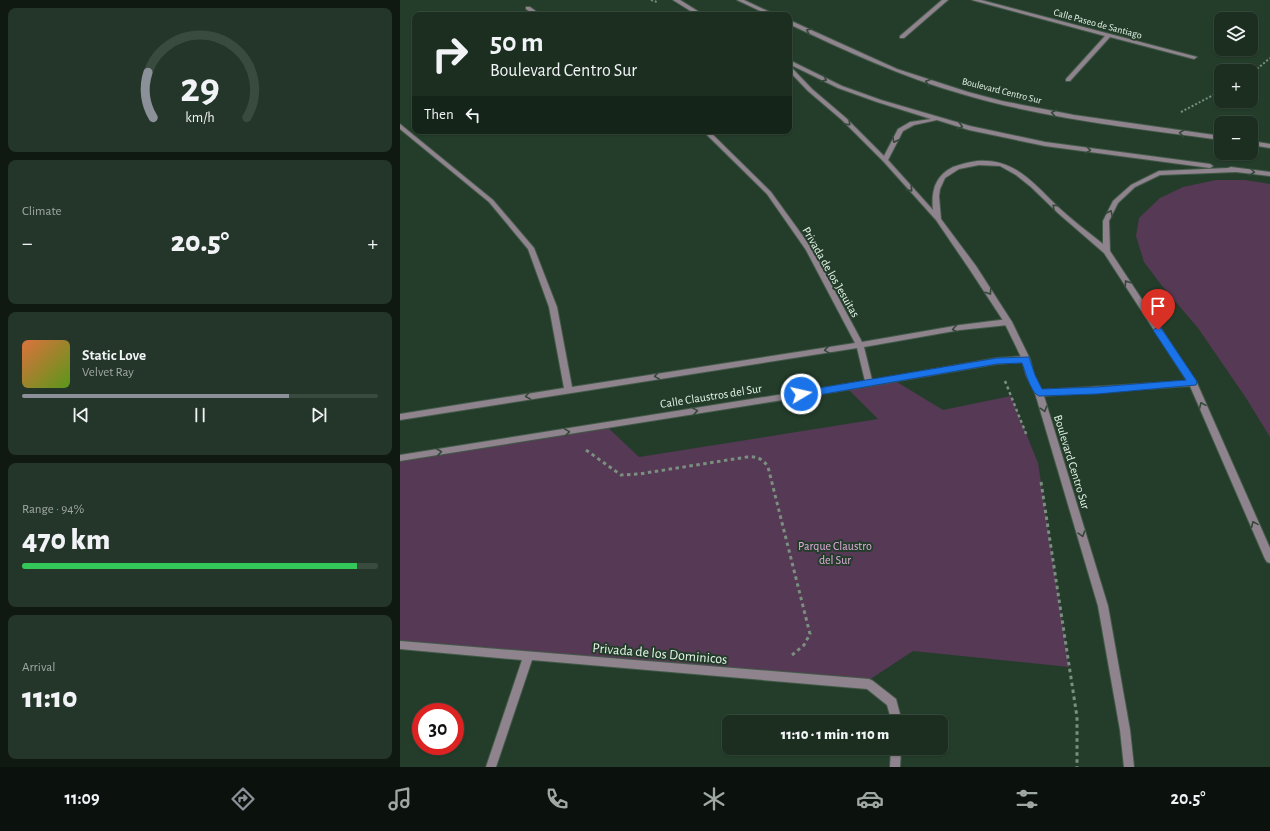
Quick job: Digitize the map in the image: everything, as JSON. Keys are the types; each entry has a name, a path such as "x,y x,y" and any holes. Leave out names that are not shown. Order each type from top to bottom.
{"street":[{"path":"676,0 696,12"},
{"path":"740,0 766,12"},
{"path":"902,37 945,0"},
{"name":"Calle Paseo de Santiago","path":"975,0 1108,36 1194,57"},
{"path":"528,8 534,12"},
{"name":"Boulevard Centro Sur","path":"792,23 882,65 932,84 1051,113 1214,137"},
{"path":"1068,80 1108,36"},
{"path":"792,63 840,87 937,120 969,128 1045,144 1270,174"},
{"name":"Boulevard Centro Sur","path":"792,71 810,90 844,119 938,219 973,268 1008,322 1026,359 1030,375 1039,392 1103,606 1125,730 1129,767"},
{"path":"884,160 900,130 912,123 937,120"},
{"path":"400,126 491,201 531,248 553,307 568,389"},
{"name":"Privada de los Jesuitas","path":"709,134 769,193 809,250 860,345 869,383"},
{"path":"1258,144 1270,146"},
{"path":"938,219 935,194 937,184 942,177 955,169 968,165 985,163 1001,165 1019,174 1106,251 1193,382 1270,560"},
{"path":"1106,251 1106,221 1115,202 1133,186 1160,173 1235,170"},
{"path":"400,417 568,389 860,345 983,324 1008,322"},
{"name":"Calle Claustros del Sur","path":"400,458 997,361 1026,359"},
{"path":"1039,392 1097,390 1193,382"},
{"name":"Privada de los Dominicos","path":"400,645 869,684 892,702 895,715"},
{"path":"492,767 528,656"},
{"path":"895,767 896,755"}],"path":[{"path":"1258,68 1270,58"},
{"path":"1181,112 1214,95"},
{"path":"997,361 1030,443"},
{"path":"599,460 621,475 639,474 756,456 764,460 768,467 810,634 804,645 791,655 786,656"},
{"path":"1040,479 1077,717 1077,767"}],"green space":[{"path":"1216,180 1245,180 1270,184 1270,437 1246,398 1198,328 1144,262 1136,236 1139,218 1160,198 1183,187"},
{"name":"Parque Claustro del Sur","path":"892,379 943,410 1011,396 1038,463 1069,667 913,651 869,680 400,643 400,459 605,425 639,457 878,419 846,387"}],"route":[{"path":"801,394 997,361 1026,359 1030,375 1039,392 1097,390 1193,382 1158,330"}]}
